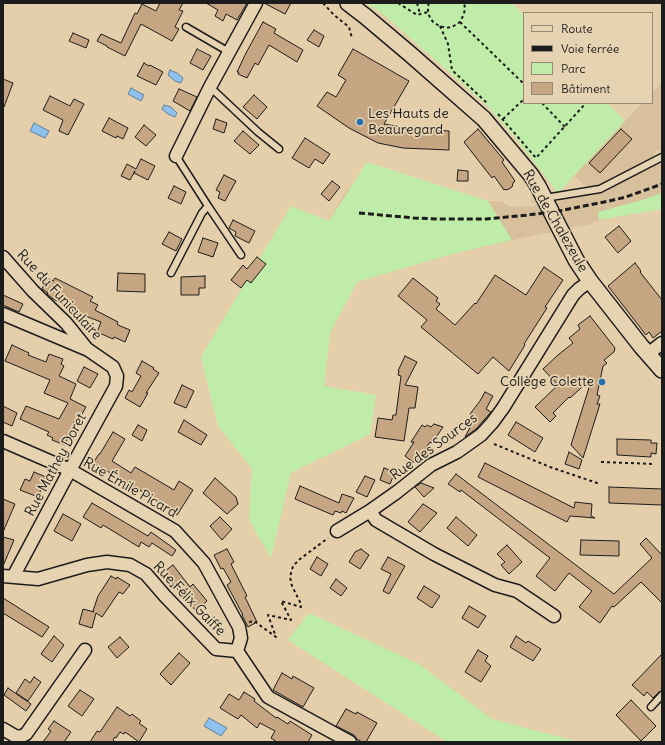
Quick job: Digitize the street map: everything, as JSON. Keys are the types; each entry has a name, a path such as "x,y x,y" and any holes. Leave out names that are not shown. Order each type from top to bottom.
{"street":[{"path":"176,156 210,88 256,3"},
{"name":"Rue de Chalezeule","path":"348,3 484,119 531,175 545,198 576,260 590,281 662,370"},
{"name":"Rue du Funiculaire","path":"3,257 33,291 66,323 87,349 113,367"},
{"name":"Rue des Sources","path":"337,531 370,512 431,465 457,452 481,435 503,408 573,295 590,281"},
{"path":"3,314 87,349"},
{"path":"648,354 662,343"},
{"name":"Rue Mathey Doret","path":"8,576 70,470 116,386 117,376 113,367"},
{"name":"Rue Émile Picard","path":"3,441 70,470 175,531 204,563 239,627"},
{"path":"370,512 376,520 434,554 495,585 517,591 554,616"},
{"name":"Rue Félix Gaiffe","path":"8,576 38,578 107,562 130,565 146,574 216,649 237,650"},
{"path":"239,627 241,638 237,650 268,697 350,742"},
{"path":"3,729 15,736 20,737 26,734 85,650"}],"lane":[{"path":"186,27 229,52"},
{"path":"210,88 278,149"},
{"path":"176,156 241,255"},
{"path":"545,198 600,189 662,157"},
{"path":"171,273 202,213 208,206"},
{"path":"651,707 662,695"}],"path":[{"path":"323,3 334,15 349,27 352,38"},
{"path":"398,3 417,15 428,12"},
{"path":"417,3 420,14"},
{"path":"429,3 428,12 430,18 434,23 446,28 452,27 460,22 464,14 464,3"},
{"path":"460,22 523,83"},
{"path":"440,26 448,44 452,70 488,104"},
{"path":"500,122 523,100"},
{"path":"543,104 565,127"},
{"path":"498,114 536,158 585,104"},
{"path":"494,444 550,467 600,484"},
{"path":"601,462 655,464"},
{"path":"239,627 254,621 276,637 268,615 291,620 281,601 300,607 301,604 292,586 290,578 293,566 337,531"}],"shaded area":[{"path":"662,82 662,151 657,150 650,160 596,188 584,185 574,176 641,104 653,104 653,92"},
{"path":"662,161 662,208 570,228 565,217 548,221 553,233 545,233 452,254 357,282 308,259 343,196 349,188 358,181 466,199 502,202 511,207 536,206 535,203 533,204 531,201 533,200 531,195 541,206 603,192"}],"green space":[{"path":"366,3 512,3 523,15 523,104 608,104 625,121 558,193 517,140 488,107 384,15"},
{"path":"367,162 488,201 512,240 452,254 357,282 330,333 324,386 376,395 370,434 291,473 271,558 249,520 252,469 218,426 201,357 291,206 329,221"},
{"path":"662,193 662,209 599,220 598,212"},
{"path":"309,613 419,664 492,719 579,742 447,742 288,640"}],"water":[{"path":"170,70 183,78 181,83 175,81 168,75"},
{"path":"131,88 144,95 141,101 128,94"},
{"path":"164,105 171,107 177,113 175,117 162,109"},
{"path":"34,123 49,131 45,138 30,131"},
{"path":"209,718 227,728 221,736 204,726"}],"building":[{"path":"160,3 183,3 179,10 183,11 175,27 179,29 172,41 141,24 125,56 97,41 101,34 121,43 135,13 137,14 142,4 156,11"},
{"path":"206,3 247,3 237,20 226,14 223,21 215,16 218,10"},
{"path":"264,3 291,3 285,14"},
{"path":"263,22 276,29 274,33 303,50 297,62 269,45 258,65 255,63 247,78 238,74 239,72 237,72"},
{"path":"314,30 324,36 319,47 307,40"},
{"path":"73,33 89,40 86,48 69,41"},
{"path":"197,49 211,56 203,70 190,63"},
{"path":"353,49 409,81 384,124 407,128 449,131 449,150 403,148 378,143 349,128 317,106 327,92 336,97 346,80 338,75"},
{"path":"144,63 163,72 156,85 137,76"},
{"path":"3,79 13,83 4,107 3,107"},
{"path":"179,89 197,97 190,111 173,101"},
{"path":"254,95 267,107 257,119 243,107"},
{"path":"50,96 70,106 74,99 84,104 68,135 59,131 63,120 43,110"},
{"path":"109,118 128,128 123,139 117,136 116,138 102,131"},
{"path":"216,119 227,123 224,133 213,129"},
{"path":"144,125 156,135 146,146 135,137"},
{"path":"478,129 504,160 502,162 515,181 509,189 504,190 494,176 492,178 464,142"},
{"path":"621,129 632,139 600,173 589,163"},
{"path":"243,131 259,145 250,154 234,141"},
{"path":"305,138 330,154 323,164 315,159 309,168 292,158"},
{"path":"141,159 155,166 148,180 134,173 135,171 130,180 121,176 127,164 136,169"},
{"path":"458,170 468,171 468,181 457,181"},
{"path":"224,175 236,181 225,201 218,198 220,192 216,190"},
{"path":"332,181 340,187 329,201 321,194"},
{"path":"174,186 186,192 181,204 168,198"},
{"path":"233,220 255,231 249,243 235,236 236,232 229,228"},
{"path":"619,226 631,241 618,253 605,237"},
{"path":"169,232 182,239 176,251 162,244"},
{"path":"203,238 218,243 213,257 198,252"},
{"path":"257,257 266,264 251,283 247,280 241,288 231,280 243,265 247,269"},
{"path":"635,263 641,271 640,272 662,300 662,331 653,338 649,332 646,335 608,286"},
{"path":"544,267 563,280 545,307 547,308 509,371 493,357 478,374 421,327 427,320 398,296 413,278 438,298 436,301 440,304 436,309 455,325 475,303 476,304 495,275 526,295"},
{"path":"118,273 145,274 145,292 117,291"},
{"path":"205,276 205,288 199,288 199,295 181,295 181,277"},
{"path":"47,278 53,281 55,278 93,297 90,301 98,305 95,310 118,322 118,325 130,330 125,342 114,337 113,339 97,332 101,322 83,315 82,317 72,312 73,309 53,299 42,289"},
{"path":"3,295 23,304 19,312 3,305"},
{"path":"590,316 615,348 614,352 604,360 607,363 603,366 597,395 600,396 597,404 600,404 583,458 571,445 592,378 570,398 569,397 553,413 556,416 550,422 535,407 558,385 543,369 573,343 569,338 580,329 578,325"},
{"path":"12,345 29,353 28,355 46,362 49,354 63,359 61,364 64,366 59,376 76,384 70,399 86,407 78,421 75,420 65,445 52,440 53,438 47,435 49,432 20,419 26,406 59,419 68,403 44,393 50,380 5,361"},
{"path":"405,356 417,362 405,385 418,387 415,408 409,408 404,441 375,437 378,418 392,420 393,415 396,415 401,376 398,375 398,371"},
{"path":"142,361 154,368 153,369 159,373 146,393 148,393 140,407 125,398 129,390 132,392 141,376 136,373"},
{"path":"84,367 98,374 90,388 77,381"},
{"path":"182,385 194,391 186,408 174,403"},
{"path":"485,392 493,396 486,409 491,412 476,429 465,437 475,418 470,414"},
{"path":"3,406 17,413 12,426 3,422"},
{"path":"184,420 207,435 201,445 178,432"},
{"path":"516,422 543,438 535,452 508,435"},
{"path":"434,424 443,427 416,462 413,462 405,456 414,442 411,442 422,425 425,427 427,425 431,427"},
{"path":"138,425 147,430 142,441 132,435"},
{"path":"113,432 125,439 112,461 131,473 135,467 174,490 179,481 193,490 177,515 138,489 93,463"},
{"path":"617,439 651,440 651,443 657,443 656,454 651,453 651,457 617,455"},
{"path":"569,452 582,460 579,469 565,464"},
{"path":"485,463 574,508 575,502 592,504 591,516 595,518 570,516 567,522 478,477"},
{"path":"384,468 395,472 390,484 380,480"},
{"path":"34,472 46,477 38,497 20,490 25,479 30,481"},
{"path":"456,474 614,594 652,558 640,544 646,538 662,555 662,603 641,582 614,607 612,606 600,623 579,607 592,591 569,573 555,591 536,576 550,558 461,490 460,492 448,484"},
{"path":"365,476 375,480 367,497 356,492"},
{"path":"215,478 236,497 238,504 227,514 203,493"},
{"path":"421,483 434,488 424,497 415,487"},
{"path":"300,486 339,503 342,494 354,498 346,513 342,511 341,513 335,511 333,515 295,499"},
{"path":"609,487 662,489 662,505 609,503"},
{"path":"3,499 15,504 3,532"},
{"path":"92,503 148,536 151,532 176,550 172,556 152,543 149,547 141,542 139,547 103,525 101,528 83,517"},
{"path":"423,504 437,513 420,532 408,522"},
{"path":"63,514 81,524 72,541 54,531"},
{"path":"220,517 232,529 222,540 210,526"},
{"path":"456,517 477,535 468,546 447,528"},
{"path":"3,537 14,540 3,566"},
{"path":"581,540 619,541 619,556 580,555"},
{"path":"507,545 522,562 509,574 501,565 505,562 497,554"},
{"path":"227,549 234,562 231,564 247,596 245,597 257,622 248,627 227,585 231,582 223,568 221,569 214,555"},
{"path":"361,549 369,555 360,569 349,562 355,552"},
{"path":"317,557 328,564 321,576 310,569"},
{"path":"388,557 405,566 389,594 383,591 391,574 381,569"},
{"path":"173,565 190,587 193,584 207,601 196,611 174,585 171,587 161,574"},
{"path":"111,576 116,579 117,577 130,585 123,594 119,592 102,617 96,613 92,628 79,624 83,609 94,612 93,611 98,596"},
{"path":"336,579 347,588 341,596 330,588"},
{"path":"424,586 440,596 432,608 417,598"},
{"path":"3,598 49,627 42,637 3,613"},
{"path":"469,606 486,616 478,628 462,618"},
{"path":"54,636 64,645 52,662 41,654"},
{"path":"516,636 526,643 528,641 541,649 533,661 510,647"},
{"path":"120,637 129,647 117,658 108,647"},
{"path":"478,650 488,656 485,661 491,666 481,682 465,672"},
{"path":"179,653 190,663 171,685 160,674"},
{"path":"662,654 662,691 653,698 647,692 644,696 632,685"},
{"path":"282,673 292,679 293,676 314,688 303,707 273,690"},
{"path":"34,677 41,682 28,701 16,693 25,679 30,683"},
{"path":"8,688 31,704 26,711 4,695"},
{"path":"80,690 94,699 82,716 68,706"},
{"path":"244,692 255,699 254,701 276,718 277,717 288,724 290,721 312,735 308,742 277,742 271,738 275,731 260,723 257,728 241,715 238,719 220,708 229,694 239,700"},
{"path":"631,700 656,726 641,741 616,715"},
{"path":"117,707 130,716 132,714 141,721 139,723 147,729 139,742 125,732 124,734 120,732 113,740 115,742 90,742 97,731 100,732"},
{"path":"346,709 356,714 357,712 377,723 366,742 362,742 354,735 336,726"},
{"path":"54,721 71,732 64,742 43,742 51,731 48,729"}],"railway":[{"path":"359,213 439,219 486,219 528,215 559,211 609,201 626,197 662,184"}],"place":[{"name":"Les Hauts de Beauregard","path":"360,122"},
{"name":"Collège Colette","path":"602,382"}]}
